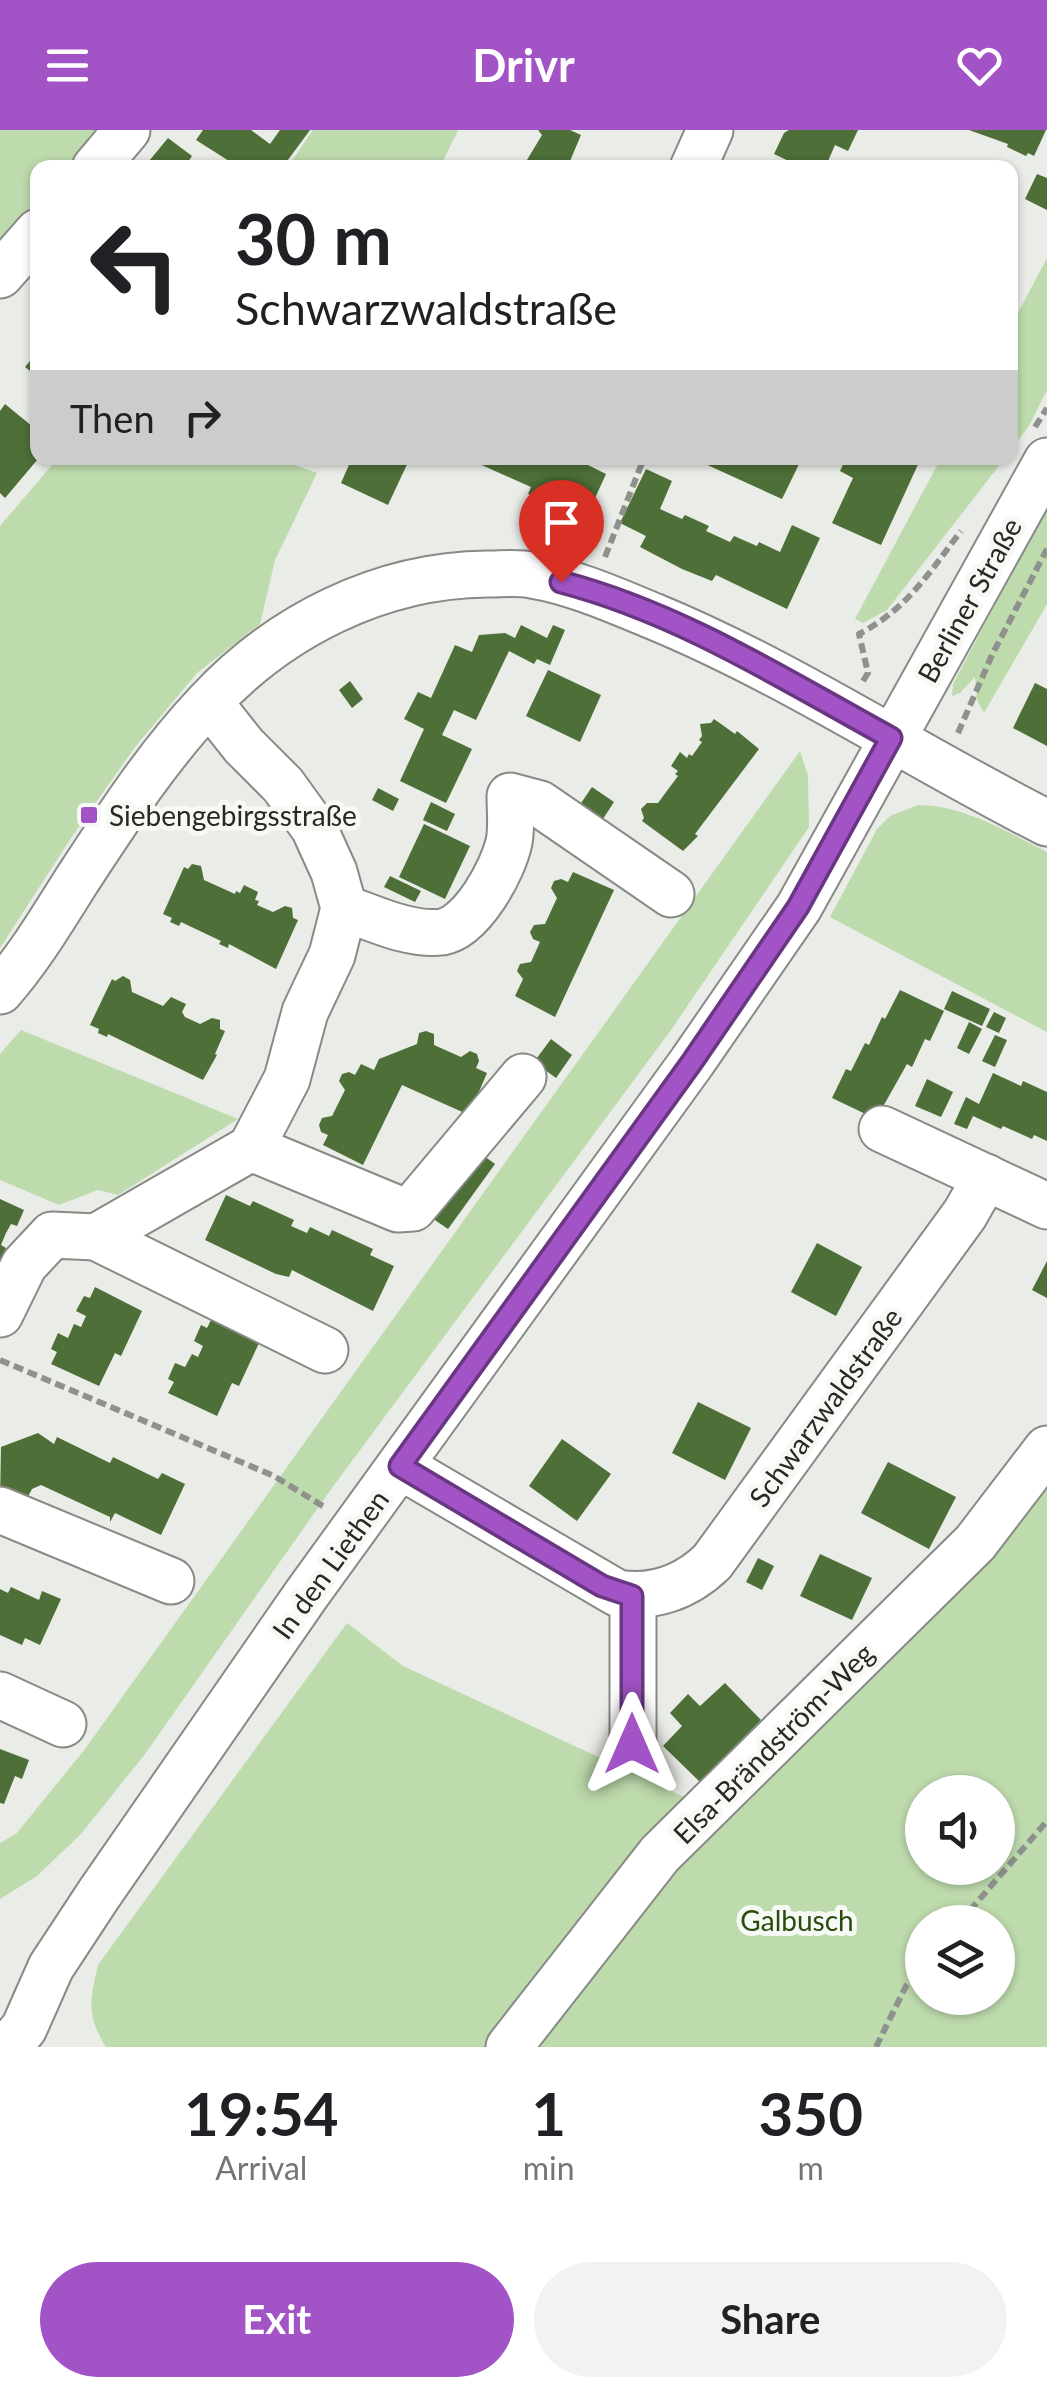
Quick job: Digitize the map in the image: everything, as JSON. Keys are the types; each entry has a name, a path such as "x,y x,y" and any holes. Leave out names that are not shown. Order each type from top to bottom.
{"street":[{"path":"101,160 128,130"},
{"path":"697,160 710,130"},
{"path":"0,275 30,241"},
{"name":"Berliner Straße","path":"891,738 1038,449"},
{"path":"0,991 21,968 136,793 208,702 306,623 339,606 400,585 459,574 530,574 592,590 716,642 1047,823"},
{"path":"96,1237 252,1148 288,1079 305,1012 332,955 344,908 334,872 314,828 284,785 244,746 208,702"},
{"name":"In den Liethen","path":"17,2034 52,1967 99,1894 355,1528 692,1062 798,907 891,738"},
{"path":"344,908 413,930 444,932 468,918 486,893 509,842 510,796 540,804 671,894"},
{"path":"252,1148 398,1209 413,1208 523,1077"},
{"path":"882,1130 1047,1206"},
{"name":"Schwarzwaldstraße","path":"632,1596 663,1592 694,1579 712,1562 965,1214 986,1177"},
{"path":"0,1314 24,1265 52,1236 96,1237 325,1350"},
{"name":"Elsa-Brändström-Weg","path":"509,2047 660,1854 976,1543 1047,1449"},
{"path":"400,1466 602,1586 632,1596 632,1744"},
{"path":"0,1510 171,1581"},
{"path":"0,1695 63,1724"}],"path":[{"path":"1038,449 1047,408"},
{"path":"592,590 641,465"},
{"path":"843,712 868,673 859,634 908,601 966,526"},
{"path":"942,768 992,656 1047,550"},
{"path":"0,1360 274,1476 355,1528"},
{"path":"975,1905 1047,1821"},
{"path":"876,2047 905,1988"}],"green space":[{"path":"0,130 127,130 101,160 30,160 30,240 0,275"},
{"path":"313,130 458,130 443,160 293,160"},
{"path":"1047,258 1047,390 1018,440 1018,313"},
{"path":"52,465 295,465 317,473 275,560 260,624 197,673 135,747 0,948 0,526"},
{"path":"937,465 1000,465 887,610 863,623 855,619"},
{"path":"1047,507 1047,604 984,713 977,700 975,677 952,696 953,684"},
{"path":"800,751 808,776 809,827 671,1030 329,1492 145,1754 81,1834 37,1876 0,1899 0,1843 16,1834 85,1749"},
{"path":"918,805 968,815 1047,852 1047,1032 830,917 877,829 890,816"},
{"path":"21,1030 238,1119 118,1195 98,1190 59,1205 0,1180 0,1054"},
{"name":"Galbusch","path":"1047,1470 1047,2047 531,2047 670,1868"},
{"path":"347,1623 403,1666 693,1801 489,2047 106,2047 95,2026 92,2007 98,1965"}],"building":[{"path":"203,130 251,130 270,144 280,130 310,130 288,160 227,160 196,140"},
{"path":"538,130 570,130 581,135 570,160 527,160 542,135"},
{"path":"858,130 848,151 835,145 828,160 786,160 774,154 784,133"},
{"path":"969,130 1046,130 1034,156 1026,156 1007,147 1008,144"},
{"path":"168,138 192,156 189,160 150,160"},
{"path":"1037,174 1047,178 1047,210 1025,199"},
{"path":"5,404 30,424 33,465 5,498 0,493 0,411"},
{"path":"349,465 407,465 388,505 341,483"},
{"path":"482,465 588,465 606,474 585,520 528,494 531,487"},
{"path":"707,465 799,465 782,499"},
{"path":"843,465 918,465 881,545 832,523 853,478 840,471"},
{"path":"646,469 672,481 660,509 709,526 706,531 730,542 734,536 780,552 792,525 820,538 787,609 716,575 712,581 682,569 640,547 646,536 620,523"},
{"path":"521,625 547,638 553,625 565,630 550,665 537,659 534,664 509,651 476,720 454,710 442,735 472,749 446,803 400,781 424,729 404,719 418,692 431,698 455,645 472,652 479,635 505,633 515,638"},
{"path":"548,670 601,695 580,742 526,716"},
{"path":"350,681 363,699 352,708 339,690"},
{"path":"1035,683 1047,689 1047,746 1013,728"},
{"path":"714,719 759,749 695,834 698,836 683,851 642,821 641,809 647,803 658,803 678,776 671,766 680,752 687,758 692,756 702,742 700,724"},
{"path":"592,787 614,802 599,825 577,809"},
{"path":"378,788 399,799 393,811 372,800"},
{"path":"431,802 455,814 447,831 423,820"},
{"path":"424,824 470,846 445,899 399,877"},
{"path":"192,864 201,866 204,880 235,894 244,885 258,892 257,905 273,912 285,906 292,908 293,918 298,920 276,969 181,922 179,926 170,922 172,918 163,914 184,867 188,869"},
{"path":"573,872 614,890 555,1017 515,996 523,979 517,971 520,964 531,962 540,942 530,932 534,925 545,924 557,898 551,888 554,881 568,882"},
{"path":"390,876 421,891 415,902 384,887"},
{"path":"123,976 130,980 132,992 163,1006 171,997 186,1004 182,1012 185,1017 200,1024 212,1018 220,1020 220,1029 225,1031 203,1080 108,1034 107,1037 98,1033 99,1029 90,1025 112,979"},
{"path":"900,990 944,1011 930,1041 925,1039 912,1067 907,1064 876,1119 832,1098 846,1069 851,1071 865,1043 869,1045"},
{"path":"952,991 990,1009 982,1026 944,1009"},
{"path":"994,1012 1006,1018 999,1033 986,1027"},
{"path":"969,1022 982,1029 969,1054 957,1048"},
{"path":"419,1033 434,1034 434,1045 461,1057 470,1051 477,1054 476,1068 487,1073 469,1115 402,1085 363,1165 323,1145 328,1135 321,1132 319,1125 322,1118 332,1116 345,1090 339,1081 342,1074 355,1075 361,1064 374,1070 379,1059 417,1044"},
{"path":"995,1035 1007,1040 995,1067 982,1061"},
{"path":"551,1039 572,1055 556,1078 534,1062"},
{"path":"993,1073 1047,1092 1047,1141 1003,1126 1001,1129 973,1116 967,1129 954,1124 966,1097 979,1104"},
{"path":"927,1079 953,1092 941,1117 915,1106"},
{"path":"473,1148 495,1164 448,1229 426,1214"},
{"path":"226,1195 250,1206 253,1201 294,1220 291,1226 307,1233 310,1227 329,1236 332,1230 373,1249 370,1255 394,1266 373,1311 292,1270 289,1277 276,1274 205,1240"},
{"path":"0,1199 24,1210 17,1226 11,1224 6,1233 1,1245 6,1248 0,1262"},
{"path":"817,1243 862,1267 836,1316 791,1292"},
{"path":"1047,1261 1047,1298 1032,1290"},
{"path":"95,1287 142,1311 121,1356 115,1353 99,1386 51,1364 57,1352 51,1349 58,1333 68,1338 74,1324 81,1327 86,1316 76,1311 84,1296 90,1298"},
{"path":"213,1316 260,1341 239,1386 232,1383 217,1416 168,1393 174,1382 168,1379 175,1363 185,1367 192,1354 198,1357 203,1346 194,1341 201,1325 207,1328"},
{"path":"698,1402 751,1428 725,1480 672,1453"},
{"path":"38,1433 54,1444 57,1437 110,1463 113,1457 158,1479 162,1473 185,1484 161,1535 115,1513 110,1522 110,1517 41,1485 32,1489 20,1512 0,1503 1,1447"},
{"path":"562,1439 611,1474 577,1521 529,1486"},
{"path":"888,1462 956,1497 929,1549 861,1513"},
{"path":"820,1554 872,1578 852,1620 800,1596"},
{"path":"758,1558 774,1566 762,1590 746,1582"},
{"path":"11,1587 39,1600 42,1591 61,1599 40,1645 25,1638 22,1645 0,1635 0,1589 8,1593"},
{"path":"725,1683 761,1720 700,1782 663,1746 682,1726 670,1713 688,1694 700,1706"},
{"path":"0,1749 29,1760 22,1779 15,1776 4,1804 0,1803"}],"place":[{"name":"Siebengebirgsstraße","path":"89,815"}],"route":[{"path":"561,582 592,590 716,642 891,738 798,907 692,1062 400,1466 602,1586 632,1596 632,1744"}]}
